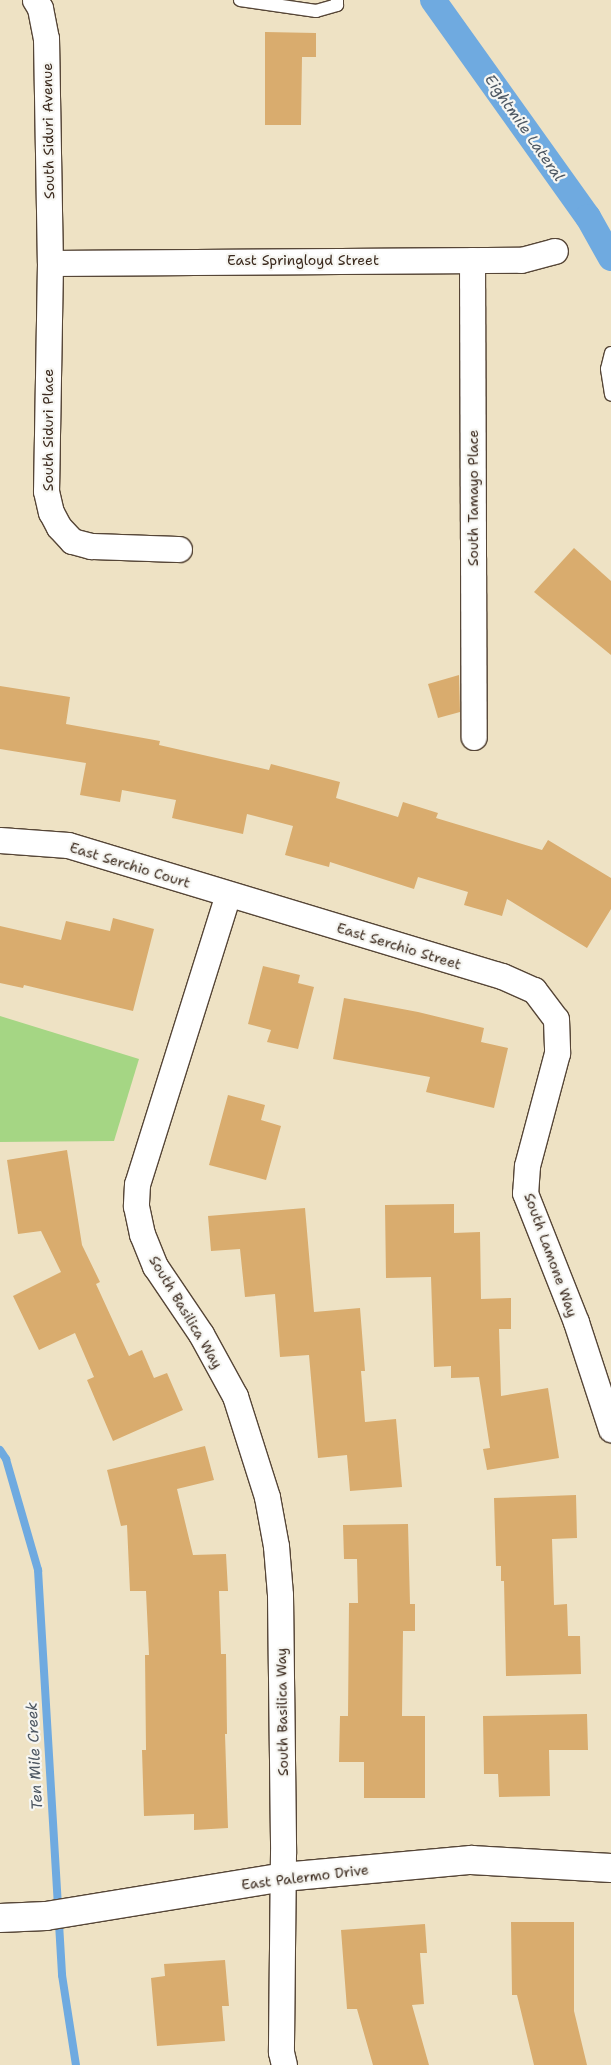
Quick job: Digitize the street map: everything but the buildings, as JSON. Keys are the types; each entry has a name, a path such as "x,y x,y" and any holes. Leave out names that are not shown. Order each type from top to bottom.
{"street":[{"name":"South Siduri Avenue","path":"35,0 40,8 46,38 50,263"},
{"name":"East Springloyd Street","path":"50,263 521,260 556,251"},
{"name":"South Tamayo Place","path":"472,260 474,737"},
{"name":"South Siduri Place","path":"50,263 46,491 51,512 59,527 72,541 91,546 180,549"},
{"name":"East Serchio Court","path":"0,840 68,845 228,894"},
{"name":"East Serchio Street","path":"228,894 502,976 534,990 556,1019"},
{"name":"South Basilica Way","path":"228,894 137,1184 136,1206 142,1234 155,1266 202,1334 235,1396 266,1497 276,1546 280,1595 283,1877 281,2052 284,2065"},
{"name":"South Lamone Way","path":"556,1019 557,1053 527,1166 525,1193 576,1322 611,1429"},
{"name":"East Palermo Drive","path":"0,1918 59,1914 283,1877 470,1860 611,1868"}],"lane":[{"path":"240,0 316,12 337,5 337,0"},
{"path":"611,354 607,369 611,395"}],"green space":[{"path":"0,1016 139,1059 114,1141 0,1142"}],"waterway":[{"name":"Eightmile Lateral","path":"433,0 588,217 611,258"},
{"name":"Ten Mile Creek","path":"0,1450 6,1459 38,1570 62,1975 76,2065"}]}
